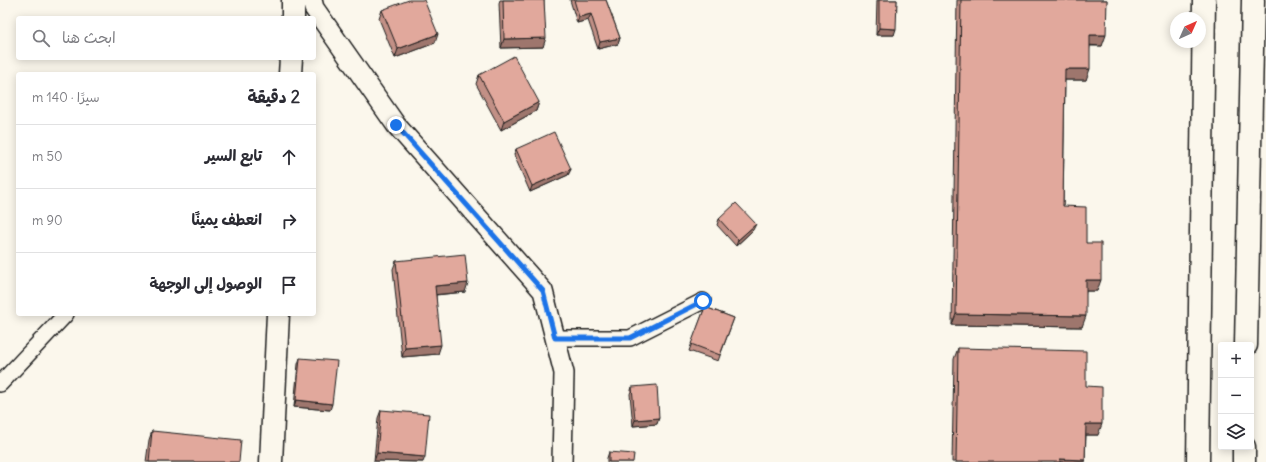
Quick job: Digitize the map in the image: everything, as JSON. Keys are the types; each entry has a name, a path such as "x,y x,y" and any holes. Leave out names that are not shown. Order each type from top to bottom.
{"main road":[{"path":"292,16 293,0"},
{"path":"1198,462 1204,0"},
{"path":"1246,342 1253,0"},
{"path":"290,72 291,60"},
{"path":"271,462 278,316"},
{"path":"1244,450 1244,462"}],"street":[{"path":"312,0 314,8 396,125 543,291 564,372 562,462"},
{"path":"555,338 630,338 703,301"},
{"path":"0,384 64,316"}],"building":[{"path":"409,0 424,0 438,34 398,49 382,10"},
{"path":"503,0 544,0 546,38 504,39"},
{"path":"574,0 606,0 620,38 600,42 591,14 579,17"},
{"path":"879,0 897,0 896,29 879,28"},
{"path":"961,0 1107,0 1106,35 1090,35 1090,69 1065,69 1063,206 1086,207 1086,243 1101,243 1101,280 1086,280 1086,316 956,314"},
{"path":"514,56 539,102 504,121 479,75"},
{"path":"554,132 571,169 532,186 516,149"},
{"path":"736,203 756,224 738,240 719,219"},
{"path":"465,254 468,283 435,286 441,345 405,348 396,261"},
{"path":"705,307 734,318 720,355 691,344"},
{"path":"958,348 1086,351 1086,386 1102,387 1102,424 1086,424 1085,460 1060,459 1060,462 956,462"},
{"path":"300,358 337,361 332,404 296,400"},
{"path":"657,385 659,418 635,420 632,387"},
{"path":"381,410 429,414 425,457 377,453"},
{"path":"152,431 241,440 239,462 149,462"},
{"path":"609,452 634,454 633,462 609,462"}],"route":[{"path":"396,125 543,291 555,338 630,338 703,301"}]}
